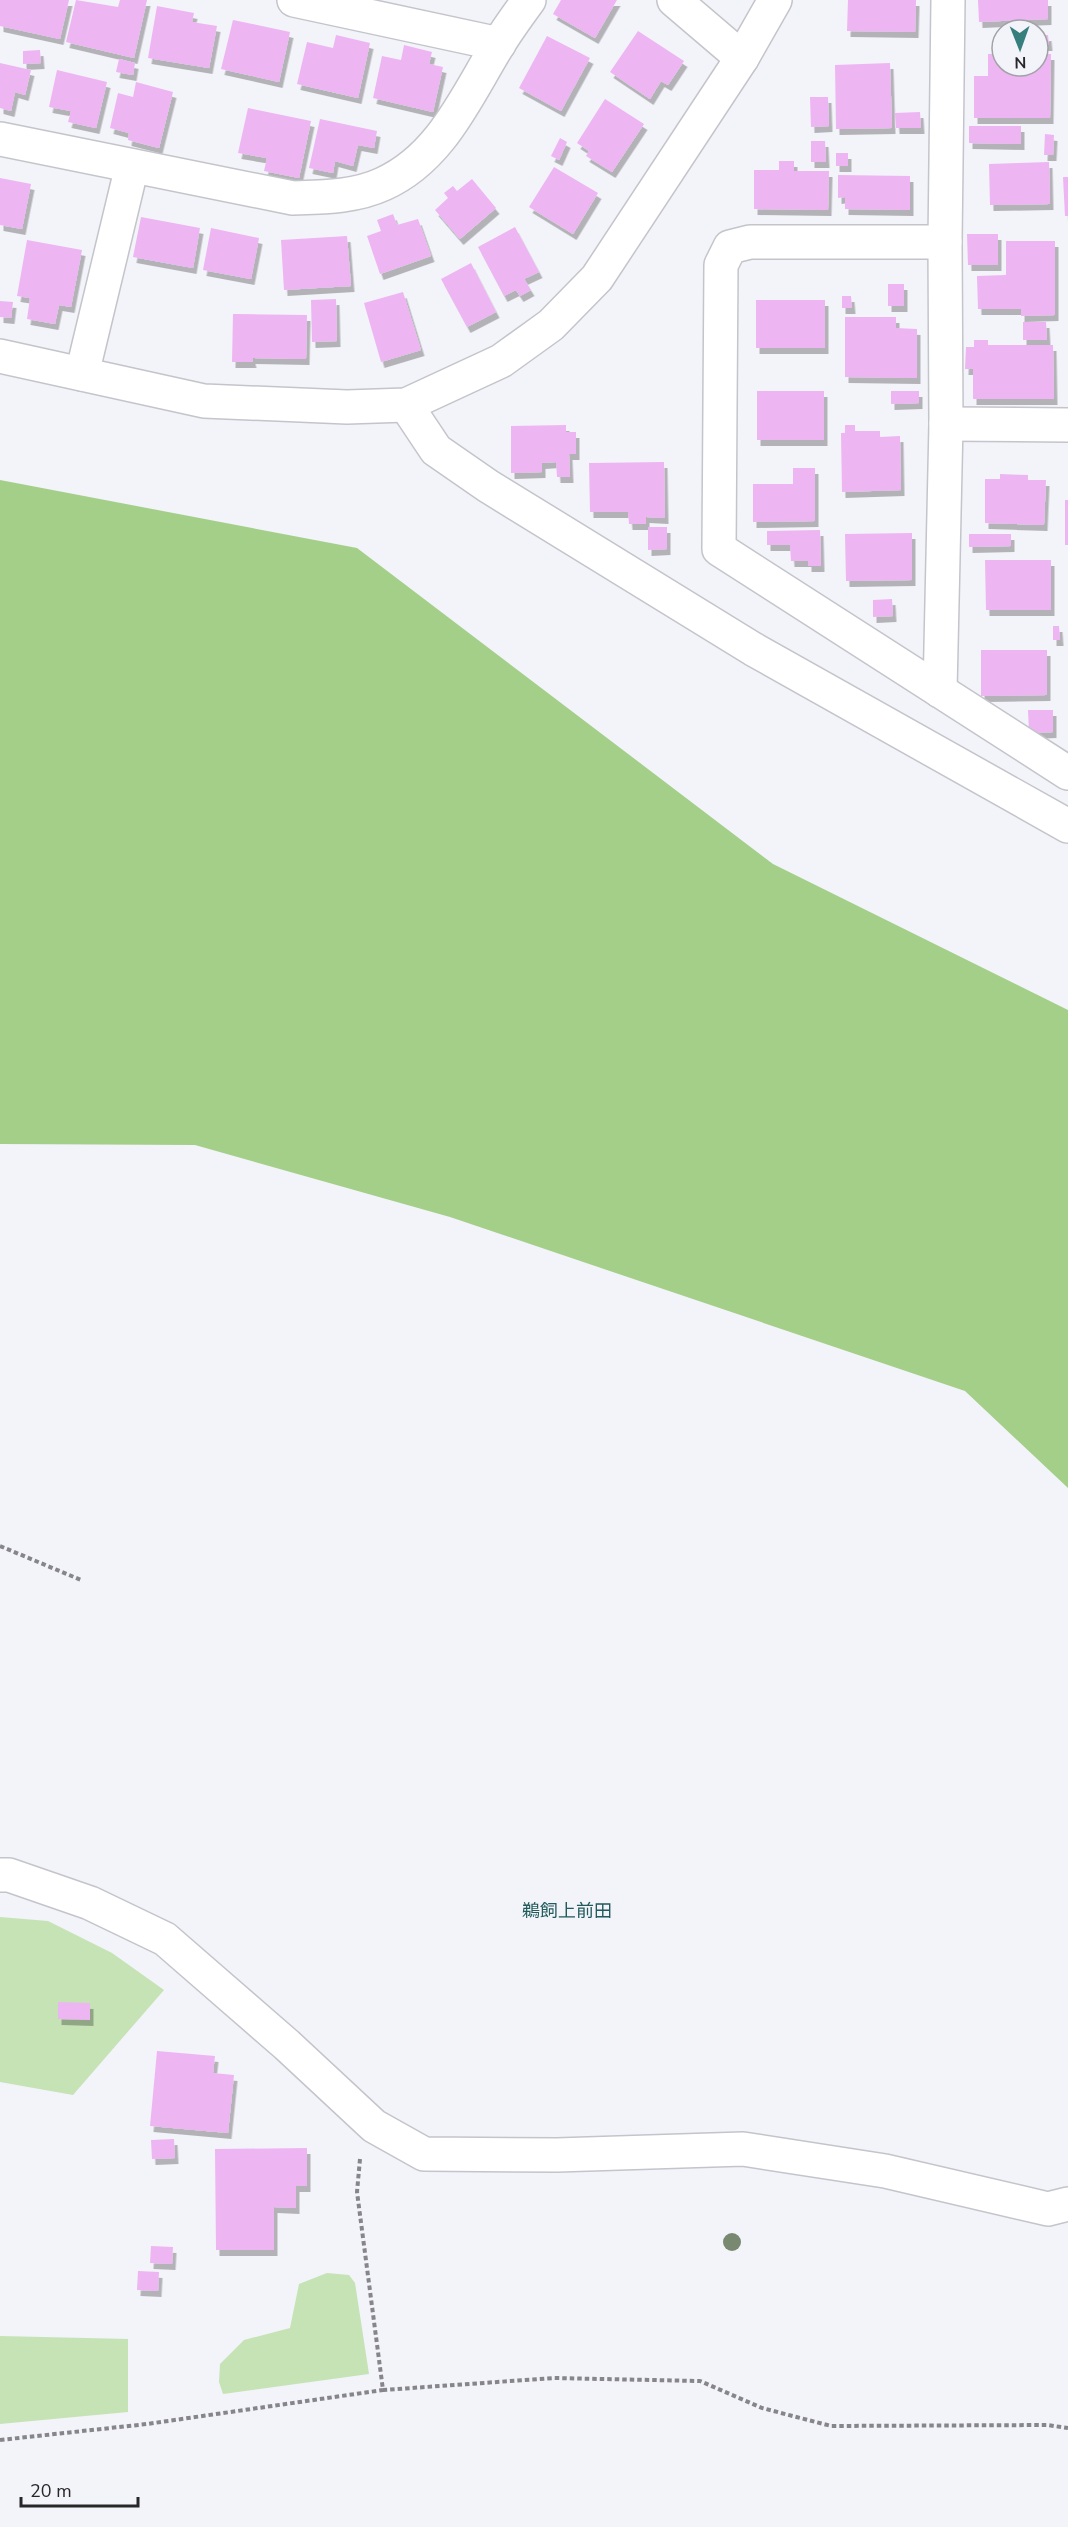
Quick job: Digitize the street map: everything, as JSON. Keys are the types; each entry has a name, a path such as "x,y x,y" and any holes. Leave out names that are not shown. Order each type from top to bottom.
{"street":[{"path":"294,0 499,44"},
{"path":"0,139 293,198 336,197 382,185 418,163 452,124 499,44 529,0"},
{"path":"674,0 742,58"},
{"path":"0,356 204,401 347,407 406,405 501,361 551,325 597,278 742,58 775,0"},
{"path":"939,691 946,424 945,242 948,0"},
{"path":"82,374 132,166"},
{"path":"945,242 750,242 730,248 721,265 719,549 1068,773"},
{"path":"406,405 436,450 488,486 753,649 1068,826"},
{"path":"946,424 1068,425"},
{"path":"0,1875 9,1875 90,1903 165,1939 287,2045 374,2126 424,2154 557,2155 743,2149 885,2171 1048,2209 1068,2204"}],"path":[{"path":"0,1546 81,1580"},
{"path":"374,2126 361,2153 357,2192 383,2390"},
{"path":"0,2440 147,2424 383,2390 554,2378 700,2381 762,2408 831,2426 1047,2425 1068,2428"}],"green space":[{"path":"0,480 357,548 773,864 1068,1010 1068,1488 965,1391 450,1217 195,1145 0,1144"},
{"path":"0,1917 48,1921 112,1953 164,1990 73,2095 0,2082"},
{"path":"327,2273 349,2275 355,2283 369,2374 223,2394 219,2382 220,2364 244,2340 290,2328 299,2284"},
{"path":"0,2336 128,2339 128,2412 0,2424"}],"building":[{"path":"0,0 69,0 60,39 0,26"},
{"path":"76,0 118,7 120,0 147,0 134,58 66,42"},
{"path":"561,0 617,0 595,38 553,14"},
{"path":"848,0 916,0 915,32 847,31"},
{"path":"978,0 1048,0 1048,18 990,18 990,22 979,22"},
{"path":"157,6 194,13 192,22 217,26 209,68 148,58"},
{"path":"233,20 290,32 279,82 221,69"},
{"path":"638,31 684,61 668,85 661,81 650,99 610,72"},
{"path":"336,35 370,43 358,98 297,84 307,42 333,48"},
{"path":"547,36 590,58 561,111 519,88"},
{"path":"404,45 432,52 429,64 443,67 433,112 373,98 382,56 401,60"},
{"path":"40,50 41,63 23,64 23,51"},
{"path":"988,54 990,54 990,78 1050,78 1051,54 1050,118 974,118 974,76 988,76"},
{"path":"119,59 135,63 133,75 116,72"},
{"path":"0,63 31,70 25,95 15,92 11,111 0,108"},
{"path":"890,63 892,128 836,129 835,65"},
{"path":"57,70 107,82 96,128 68,122 71,111 49,107"},
{"path":"136,82 173,92 159,148 128,140 129,133 110,128 118,93 133,97"},
{"path":"810,97 828,97 829,126 811,127"},
{"path":"605,99 644,124 612,172 586,156 589,151 577,143"},
{"path":"248,108 311,121 299,178 264,171 267,158 238,153"},
{"path":"920,112 921,128 896,128 895,113"},
{"path":"320,119 377,131 374,148 358,145 353,166 335,161 333,173 309,168"},
{"path":"969,126 1021,126 1021,144 969,143"},
{"path":"1045,134 1054,135 1053,155 1044,155"},
{"path":"560,138 567,142 559,160 551,156"},
{"path":"811,141 825,141 826,162 811,162"},
{"path":"836,153 848,153 848,166 836,166"},
{"path":"779,161 794,161 794,171 829,171 828,210 754,209 754,170 779,170"},
{"path":"1049,162 1050,204 990,205 989,164"},
{"path":"554,167 598,193 573,234 529,207"},
{"path":"838,175 910,176 910,210 845,209 845,197 838,198"},
{"path":"1063,177 1068,177 1068,216 1065,216"},
{"path":"0,178 31,184 22,229 0,225"},
{"path":"472,179 496,208 460,239 435,210 448,198 444,193 453,186 457,191"},
{"path":"393,214 397,225 418,219 431,256 380,274 367,236 381,231 377,220"},
{"path":"141,217 200,228 193,268 133,257"},
{"path":"515,227 539,272 524,279 531,290 520,296 516,290 504,296 478,247"},
{"path":"211,228 259,238 251,279 203,270"},
{"path":"967,234 998,234 998,265 968,265"},
{"path":"347,236 351,286 284,290 281,240"},
{"path":"27,240 82,250 71,307 59,305 55,324 27,319 30,298 17,296"},
{"path":"1006,241 1055,241 1055,315 1021,316 1021,309 978,309 977,276 1006,275"},
{"path":"471,263 496,312 467,327 441,279"},
{"path":"888,284 904,284 904,306 888,306"},
{"path":"403,292 421,350 381,362 364,303"},
{"path":"842,296 851,296 852,308 842,308"},
{"path":"336,299 337,341 312,342 311,300"},
{"path":"756,300 825,300 825,348 756,348"},
{"path":"0,301 13,302 11,318 0,317"},
{"path":"233,314 307,315 306,359 252,358 253,362 232,362"},
{"path":"845,317 896,317 896,328 917,329 917,378 845,377"},
{"path":"1023,322 1046,322 1047,340 1023,340"},
{"path":"974,340 988,340 988,345 1053,345 1054,399 973,399 973,369 965,369 966,347 974,347"},
{"path":"757,391 824,391 824,440 757,440"},
{"path":"891,391 919,391 919,403 891,404"},
{"path":"566,425 566,432 576,432 576,454 569,454 570,477 557,477 556,462 542,463 542,472 511,473 511,426"},
{"path":"845,425 855,425 855,431 880,431 880,437 900,436 901,490 842,492 841,433 845,433"},
{"path":"664,462 665,518 646,517 646,524 629,524 628,512 590,512 589,463"},
{"path":"793,468 815,468 815,521 753,522 753,484 793,484"},
{"path":"1000,474 1028,475 1028,480 1046,480 1044,525 985,523 985,479 1000,479"},
{"path":"1065,500 1068,500 1068,545 1065,545"},
{"path":"648,527 667,527 667,549 648,550"},
{"path":"820,530 821,566 808,566 808,561 791,561 790,545 767,545 767,531"},
{"path":"912,533 912,580 846,581 845,534"},
{"path":"969,534 1011,534 1011,546 969,547"},
{"path":"985,560 1051,560 1051,610 986,610"},
{"path":"892,599 893,616 873,617 873,600"},
{"path":"1053,626 1059,626 1060,640 1053,640"},
{"path":"981,650 1047,650 1047,695 981,696"},
{"path":"1028,710 1053,710 1053,732 1029,733"},
{"path":"58,2002 90,2003 90,2020 58,2019"},
{"path":"157,2051 215,2056 213,2073 234,2075 228,2133 150,2126"},
{"path":"174,2139 175,2158 152,2159 151,2140"},
{"path":"307,2148 307,2186 296,2186 296,2208 274,2207 274,2250 216,2250 215,2149"},
{"path":"151,2246 173,2247 172,2264 150,2263"},
{"path":"138,2271 159,2272 158,2291 137,2290"}],"district":[{"name":"鵜飼上前田","path":"567,1911"}]}
